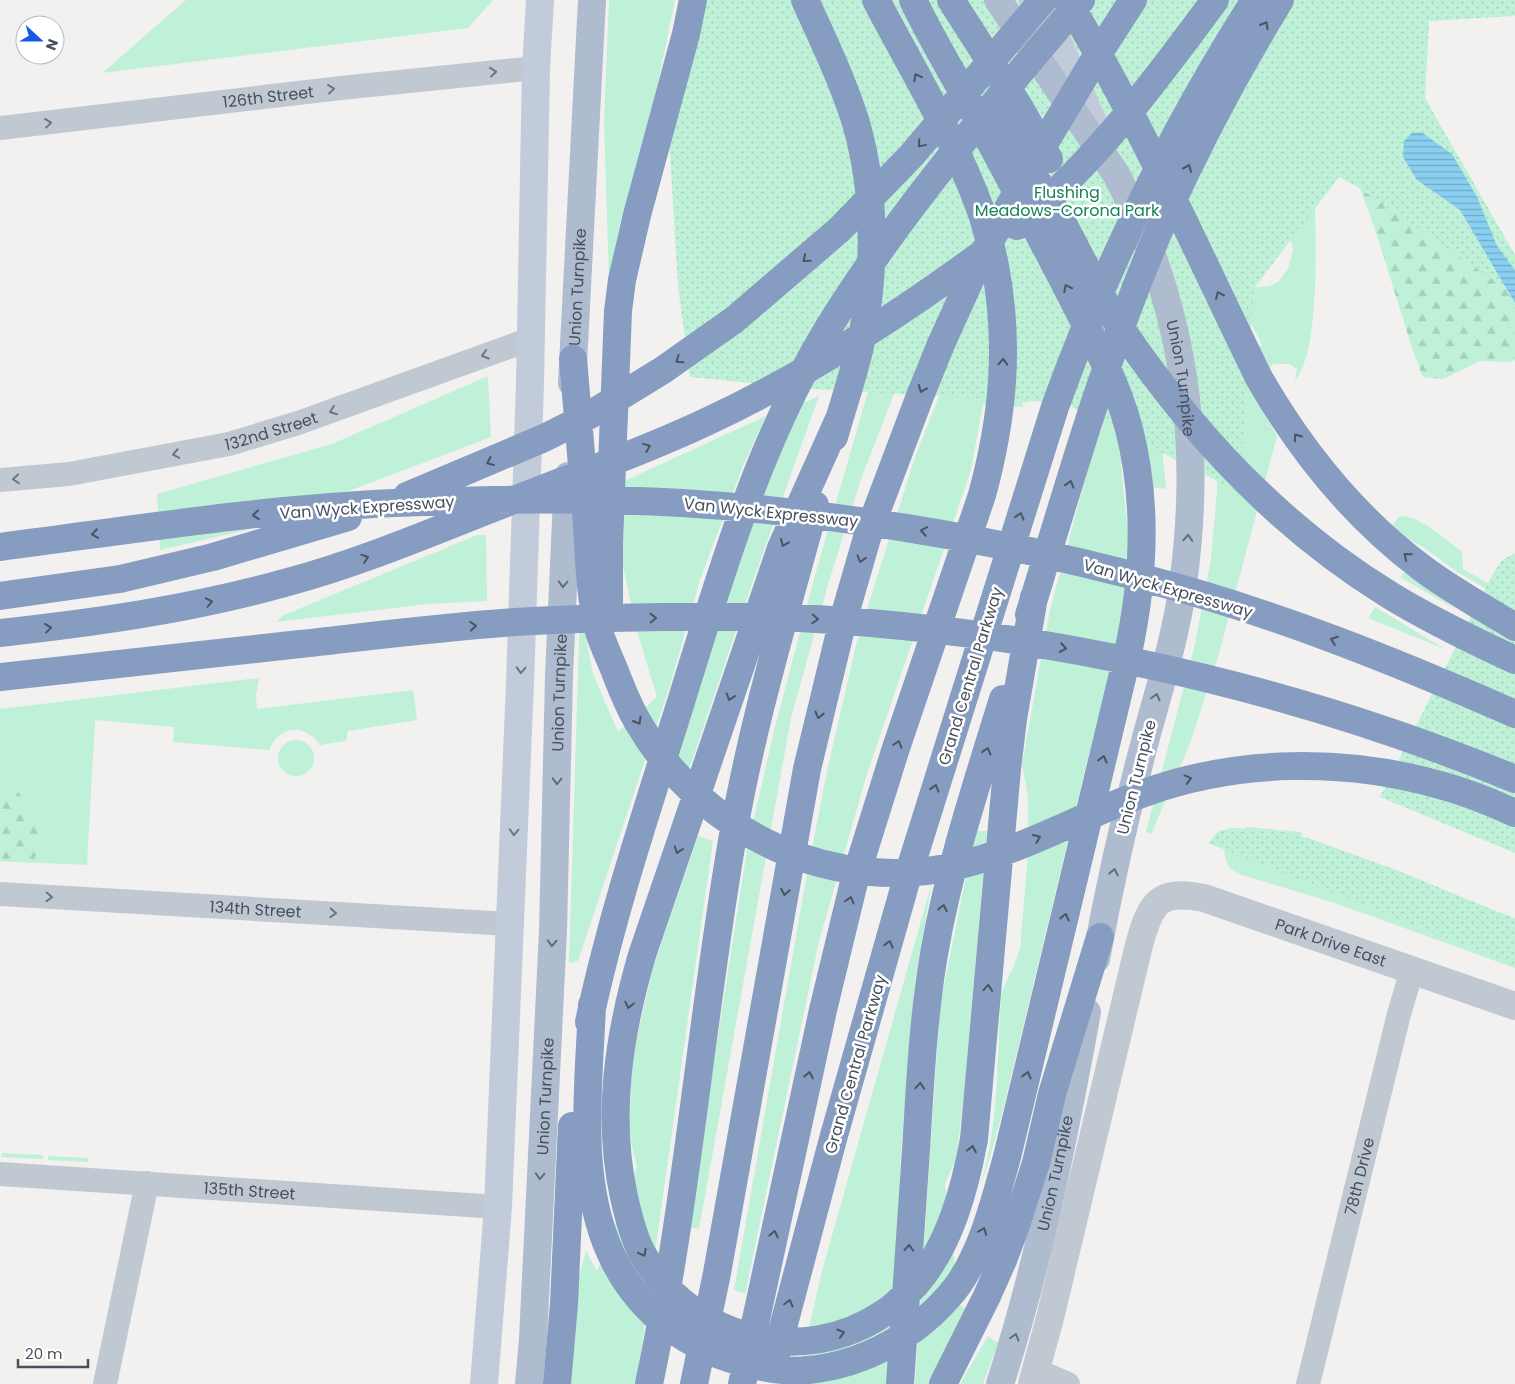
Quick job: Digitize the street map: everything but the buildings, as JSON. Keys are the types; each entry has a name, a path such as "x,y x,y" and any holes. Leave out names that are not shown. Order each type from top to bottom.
{"highway":[{"path":"617,677 608,592 615,342 618,311 628,251 686,34 693,0"},
{"path":"650,1384 674,1246 740,791 763,695 861,342 870,279 871,214 863,155 856,123 832,59 805,0"},
{"path":"742,1384 843,926 874,818 982,495 1000,411 1003,379 1002,316 995,268 982,213 955,151 876,0"},
{"path":"592,1005 588,1151 595,1206 611,1254 623,1277 635,1294 666,1326 721,1356 763,1368 807,1370 828,1367 874,1353 917,1326 954,1290 964,1276 988,1220 1007,1158 1135,621 1142,561 1142,528 1140,493 1129,429 1110,374 1011,179 932,39 913,0"},
{"path":"918,0 966,69 1034,176 1117,322 1158,380 1209,443 1234,470 1295,526 1354,572 1420,613 1515,660"},
{"path":"951,0 1018,105 1065,188 1158,380"},
{"path":"0,596 120,579 213,557 310,529 367,511 459,475 544,438 588,416 663,370 712,336 770,290 840,229 912,156 1043,0"},
{"path":"1067,0 1119,91 1173,198 1259,378 1274,404 1323,473 1362,516 1422,568 1515,627"},
{"path":"557,1384 564,1304 574,1103 578,1072 592,1005 626,876 729,548 762,458 826,332 898,223 927,185 1081,0"},
{"path":"694,1384 705,1335 805,778 842,624 869,531 900,445 940,344 976,267 1010,202 1073,94 1133,0"},
{"path":"0,633 175,610 310,576 378,553 591,470 707,422 747,402 845,348 984,252 1035,212 1058,191 1114,129 1216,0"},
{"name":"Grand Central Parkway","path":"769,1384 825,1167 906,885 1055,407 1073,356 1133,222 1174,139 1255,0"},
{"path":"900,1384 920,1074 928,993 940,918 958,848 1034,597 1113,351 1162,225 1202,139 1280,0"},
{"path":"574,359 576,533 589,566 599,632 638,723 658,752 686,785 725,819 765,842 800,857 831,866 891,874 918,872 966,864 1023,844 1116,804 1171,784 1218,773 1271,767 1357,768 1412,778 1440,784 1515,813"},
{"path":"839,419 781,548 642,955 632,990 619,1063 614,1131 616,1157 626,1207 641,1251 658,1277 677,1297 712,1323 728,1330 745,1336 781,1342 822,1339 867,1324 886,1312 917,1282 929,1265 952,1222 961,1197 974,1139 1007,769 1016,700 1034,597"},
{"name":"Van Wyck Expressway","path":"0,547 268,514 390,504 538,499 679,503 748,508 887,525 950,535 1152,580 1380,657 1515,714"},
{"path":"0,677 425,630 516,622 764,617 858,621 944,630 1031,643 1199,676 1322,710 1444,752 1515,779"},
{"path":"943,1384 987,1296 1015,1228 1036,1163 1052,1094 1100,937"}],"main road":[{"path":"484,1384 498,1207 511,924 526,551 536,68 540,0"},
{"name":"Union Turnpike","path":"998,0 1116,174"},
{"name":"Union Turnpike","path":"1000,1384 1032,1278 1054,1185 1100,937 1135,777 1178,614 1187,554 1189,520 1190,440 1184,374 1170,308 1144,232 1116,174 1056,38 1033,0"},
{"name":"Union Turnpike","path":"574,359 591,4"},
{"name":"Union Turnpike","path":"529,1384 533,1339 552,941 559,676 576,533"}],"street":[{"name":"126th Street","path":"0,128 341,88 536,68"},
{"name":"132nd Street","path":"0,480 69,474 229,444 298,423 531,338"},
{"name":"134th Street","path":"0,894 511,924"},
{"name":"Park Drive East","path":"1150,912 1157,902 1167,896 1189,895 1204,898 1515,1006"},
{"name":"Union Turnpike","path":"1034,1377 1050,1318 1139,945 1150,912"},
{"name":"78th Drive","path":"1308,1384 1412,970"},
{"name":"135th Street","path":"0,1174 498,1207"},
{"path":"105,1384 147,1183"},
{"path":"1034,1377 1068,1384"}],"green space":[{"path":"186,0 493,0 468,28 102,73"},
{"path":"609,0 675,0 657,88 619,227 609,281 604,123"},
{"name":"Flushing Meadows-Corona Park","path":"684,0 1515,0 1515,16 1429,21 1425,98 1515,255 1515,295 1356,186 1339,177 1254,288 1239,492 1064,403 813,389 690,377 678,287 668,121"},
{"path":"1404,125 1460,210 1515,303 1515,360 1510,362 1480,361 1443,379 1423,377 1376,232 1338,128"},
{"path":"1116,150 1140,173 1054,328 1028,403 1023,402 1023,407 983,404 971,470 867,774 819,941 745,1294 734,1290 803,896 827,771 857,641 916,454 963,337 900,379 861,479 829,581 791,718 699,1229 688,1227 748,844 774,731 814,579 879,353 903,332 966,289 1063,207"},
{"path":"1273,151 1315,196 1315,293 1309,345 1303,366 1295,381 1297,369 1290,364 1274,364 1249,387 1277,436 1220,650 1190,744 1151,834 1146,832 1195,644 1211,559 1217,491 1213,380 1234,362 1262,345 1228,276 1245,286 1270,286 1278,282 1288,269 1293,250"},
{"path":"488,376 491,437 246,530 160,550 157,494 332,444"},
{"path":"819,396 754,578 682,790 671,781 737,561 799,405"},
{"path":"1111,402 1159,418 1166,489 1152,487 1138,420 1121,464 1128,534 1122,624 1005,1102 980,1186 991,1140 994,1116 1001,996 1020,949 1028,853 1028,797 1022,764 1050,610 1089,465"},
{"path":"766,416 743,466 700,580 670,685 578,961 569,963 580,609 593,674 618,732 657,697 636,628 622,561 622,482"},
{"path":"1400,516 1408,517 1424,524 1462,552 1463,569 1511,596 1515,606 1456,571 1423,547 1398,533 1393,524"},
{"path":"477,535 486,535 487,601 428,604 276,622 284,615"},
{"path":"1515,553 1515,853 1380,797 1488,583 1501,561"},
{"path":"1405,572 1457,610 1400,577"},
{"path":"1375,607 1445,649 1368,618"},
{"path":"259,678 256,696 257,709 413,690 417,720 348,731 346,741 320,745 307,733 293,730 279,736 269,750 173,742 174,727 95,720 87,865 0,861 0,709"},
{"path":"296,740 308,746 314,758 308,770 296,776 284,770 278,758 284,746"},
{"path":"0,786 17,790 46,835 32,863 0,861"},
{"path":"1247,827 1301,832 1305,842 1515,918 1515,968 1335,903 1242,875 1230,867 1224,853 1225,847 1231,838"},
{"path":"1232,828 1283,832 1308,838 1399,871 1515,919 1515,965 1208,843 1219,831"},
{"path":"975,831 987,831 964,1094 956,1159 945,1184 960,1305 967,1310 934,1384 915,1384 940,1006"},
{"path":"698,836 713,841 638,1373 635,1384 566,1384 578,1279 586,1251 597,1271 637,1167 629,1132 632,1059 653,968"},
{"path":"932,882 915,981 902,1139 888,1384 796,1384 822,1271"},
{"path":"2,1153 43,1155 43,1159 1,1157"},
{"path":"48,1156 89,1158 88,1162 48,1160"},
{"path":"988,1336 998,1343 983,1384 960,1384"}],"water":[{"path":"1421,132 1452,154 1477,197 1497,246 1515,270 1515,303 1460,210 1417,180 1403,157 1404,141 1412,133"}]}
